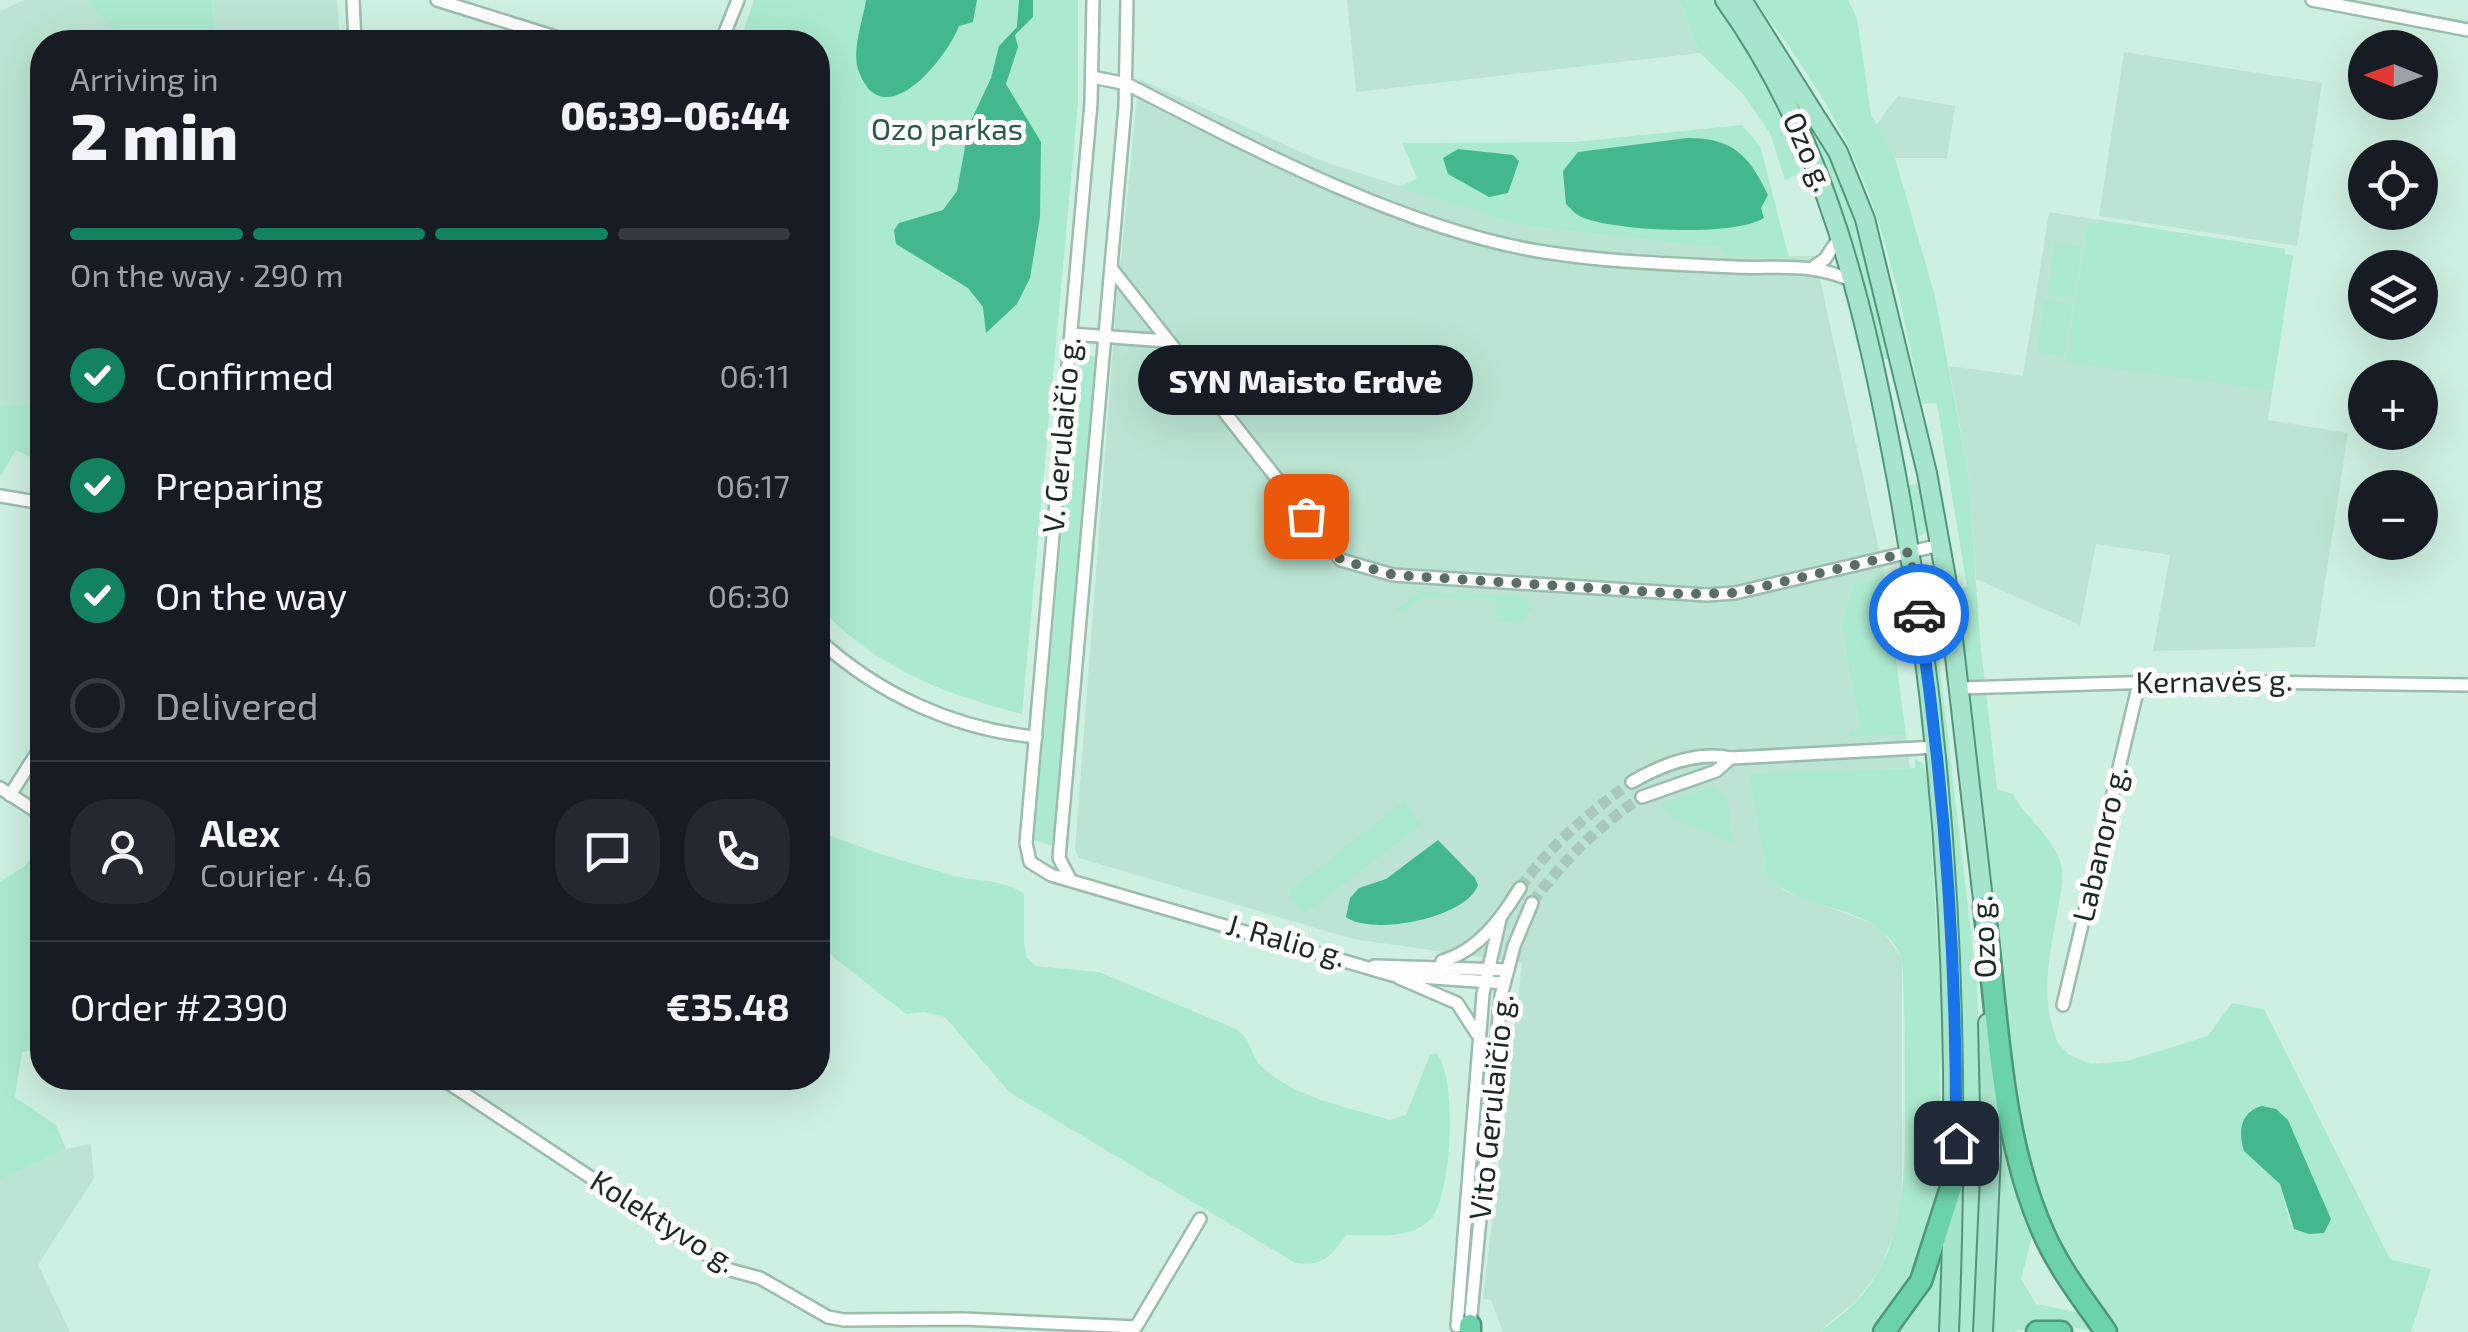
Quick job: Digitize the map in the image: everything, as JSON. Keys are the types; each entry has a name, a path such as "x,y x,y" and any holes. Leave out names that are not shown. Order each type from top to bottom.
{"highway":[{"path":"1984,907 2015,1142 2026,1182 2057,1262 2106,1332"},
{"path":"1884,1332 1921,1281 1956,1175"},
{"path":"2037,1332 2061,1332"}],"main road":[{"name":"Ozo g.","path":"1725,0 1798,124 1842,234 1910,552 1938,747 1954,1008 1956,1175 1949,1332"},
{"name":"Ozo g.","path":"1742,0 1838,152 1865,220 1916,427 1940,546 1984,907 1991,1154 1983,1332"}],"street":[{"path":"352,0 354,30"},
{"path":"437,0 522,30"},
{"path":"726,30 738,0"},
{"name":"V. Gerulaičio g.","path":"1036,867 1030,862 1026,843 1092,77 1093,0"},
{"name":"V. Gerulaičio g.","path":"1059,858 1127,84 1127,0"},
{"path":"2316,0 2468,30"},
{"path":"1092,77 1127,84 1350,189 1504,244 1631,262 1815,266 1854,282"},
{"path":"1815,266 1826,260 1842,234"},
{"path":"1111,268 1341,560 1370,570 1706,595 1940,546"},
{"path":"1071,334 1166,341"},
{"path":"0,496 30,501"},
{"path":"830,648 858,671 926,710 970,726 1036,737"},
{"name":"Kernavės g.","path":"1959,688 2139,682 2468,685"},
{"name":"Labanoro g.","path":"2063,1006 2139,682"},
{"path":"1632,782 1684,760 1713,754 1731,758 1938,747"},
{"path":"1642,798 1716,770 1731,758"},
{"path":"30,760 5,792 30,808"},
{"path":"1036,867 1059,858 1070,879"},
{"path":"1036,867 1070,879"},
{"name":"J. Ralio g.","path":"1070,879 1374,966 1392,975 1504,983"},
{"path":"1374,966 1428,964 1468,950 1500,919 1520,888"},
{"path":"1508,970 1532,903"},
{"name":"Vito Gerulaičio g.","path":"1463,1328 1478,1038 1487,966 1500,919"},
{"name":"Vito Gerulaičio g.","path":"1428,964 1508,970 1463,1328"},
{"path":"1392,975 1458,1004 1474,1024 1478,1038"},
{"name":"Kolektyvo g.","path":"459,1090 730,1270 760,1278 836,1319 1136,1327 1200,1219"}],"shaded area":[{"path":"24,0 86,0 114,30 30,30 30,406 0,406 0,11"},
{"path":"212,0 337,0 339,30 216,30"},
{"path":"866,0 977,0 973,22 959,26 928,72 897,95 882,97 869,89 856,61"},
{"path":"1019,0 1033,0 1033,17 1015,35 1018,47 1006,84 1041,142 1040,217 1030,278 1017,304 986,333 983,307 968,288 896,244 894,230 899,223 943,210 957,191 969,125 991,78 999,46 1017,27"},
{"path":"1347,0 1679,0 1700,53 1356,92"},
{"path":"2124,52 2322,83 2297,246 2099,216"},
{"path":"1139,79 1319,160 1524,226 1720,248 1727,256 1815,256 1885,578 1854,583 1841,625 1860,729 1849,736 1906,735 1910,768 1750,775 1767,876 1785,891 1879,926 1902,958 1902,1213 1879,1271 1856,1301 1818,1332 1503,1332 1491,1300 1483,1299 1522,963 1353,939 1079,858 1075,850 1116,308"},
{"path":"1898,96 1955,106 1947,158 1895,158 1876,125"},
{"path":"1687,138 1728,145 1746,159 1768,195 1761,208 1764,218 1728,228 1648,229 1600,223 1576,214 1566,204 1563,171 1578,152"},
{"path":"1458,149 1513,155 1519,161 1508,193 1489,197 1448,174 1443,158"},
{"path":"2049,212 2285,249 2285,254 2293,255 2268,420 2348,433 2315,647 2153,651 2170,555 2096,544 2080,625 1976,579 1968,472 1949,366 2023,376"},
{"path":"1438,840 1475,878 1478,885 1470,897 1456,907 1417,921 1375,925 1346,917 1350,898 1359,888 1386,879"},
{"path":"2262,1106 2276,1109 2288,1120 2331,1219 2324,1233 2294,1229 2280,1184 2244,1151 2241,1137 2245,1118"},
{"path":"91,1144 94,1178 38,1265 70,1332 0,1332 0,1180 66,1149"}],"green space":[{"path":"86,0 212,0 216,30 114,30"},
{"name":"Ozo parkas","path":"754,0 1078,0 1078,103 1022,714 964,697 911,675 863,646 830,617 830,30 744,30"},
{"path":"1679,0 1716,0 1781,105 1789,143 1802,173 1785,180 1770,133 1743,94 1700,53"},
{"path":"1755,0 1848,0 1857,18 1871,115 1895,158 1935,296 1968,472 1980,640 1997,789 2013,794 2052,845 2061,864 2062,885 2048,980 2049,1010 2057,1042 2068,1054 2090,1064 2127,1061 2208,1036 2232,1003 2264,1009 2390,1259 2431,1269 2411,1332 2115,1332 2060,1256 2028,1179 2006,1037 2002,961 1955,589 1967,587 1937,403 1922,404 1888,253 1857,165 1824,100","holes":["2251,1110 2288,1120 2331,1219 2309,1234 2290,1224 2280,1184 2242,1125"]},
{"path":"1789,90 1828,152 1866,252 1894,357 1883,360 1908,485 1920,484 1927,532 1915,539 1869,309 1836,198"},
{"path":"1742,125 1760,146 1789,257 1726,256 1719,248 1524,226 1400,187 1417,178 1402,143 1574,142"},
{"path":"2100,220 2285,249 2285,254 2293,255 2272,390 2066,362 2088,223 2099,224"},
{"path":"2055,243 2082,247 2074,299 2047,294"},
{"path":"2045,299 2073,303 2064,356 2037,352"},
{"path":"1078,355 1097,357 1053,846 1034,840"},
{"path":"0,406 30,406 30,457 16,450 0,477"},
{"path":"1885,578 1906,735 1848,737 1851,730 1860,728 1841,625 1854,583"},
{"path":"1421,591 1525,597 1532,610 1521,623 1496,622 1496,600 1425,596 1405,612 1395,610"},
{"path":"1931,593 1977,984 1982,1133 1975,1332 1957,1332 1963,1152 1960,927 1924,594"},
{"path":"1915,759 1923,763 1927,776 1941,1004 1939,1199 1917,1279 1878,1332 1818,1332 1848,1310 1870,1285 1895,1229 1905,1132 1902,958 1876,926 1802,898 1767,876 1749,774 1915,768"},
{"path":"1713,787 1727,797 1733,843 1672,818 1661,804"},
{"path":"1404,801 1421,825 1304,914 1288,892"},
{"path":"830,835 920,866 1017,889 1024,894 1027,958 1036,966 1099,972 1236,1029 1261,1066 1274,1077 1322,1100 1390,1120 1406,1115 1430,1055 1436,1053 1443,1065 1450,1110 1447,1163 1437,1208 1430,1220 1412,1231 1347,1235 1320,1261 1295,1263 1009,1092 945,1017 924,1012 906,1014 830,954"},
{"path":"30,859 30,1050 22,1052 15,1097 56,1125 66,1149 0,1180 0,882"},
{"path":"1998,1059 2035,1225 2021,1279 2036,1304 2085,1314 2096,1332 2048,1322 2014,1332 1991,1332"},
{"path":"1945,1226 1941,1332 1893,1332"}],"tunnel":[{"path":"1520,888 1572,830 1632,782"},
{"path":"1532,903 1582,845 1642,797"}],"way so far":[{"path":"1306,516 1341,560 1394,575 1682,594 1735,593 1910,552 1919,614"}],"place":[{"name":"SYN Maisto Erdvė","path":"1306,516"}],"route":[{"path":"1919,614 1945,824 1956,1046 1956,1143"}]}
